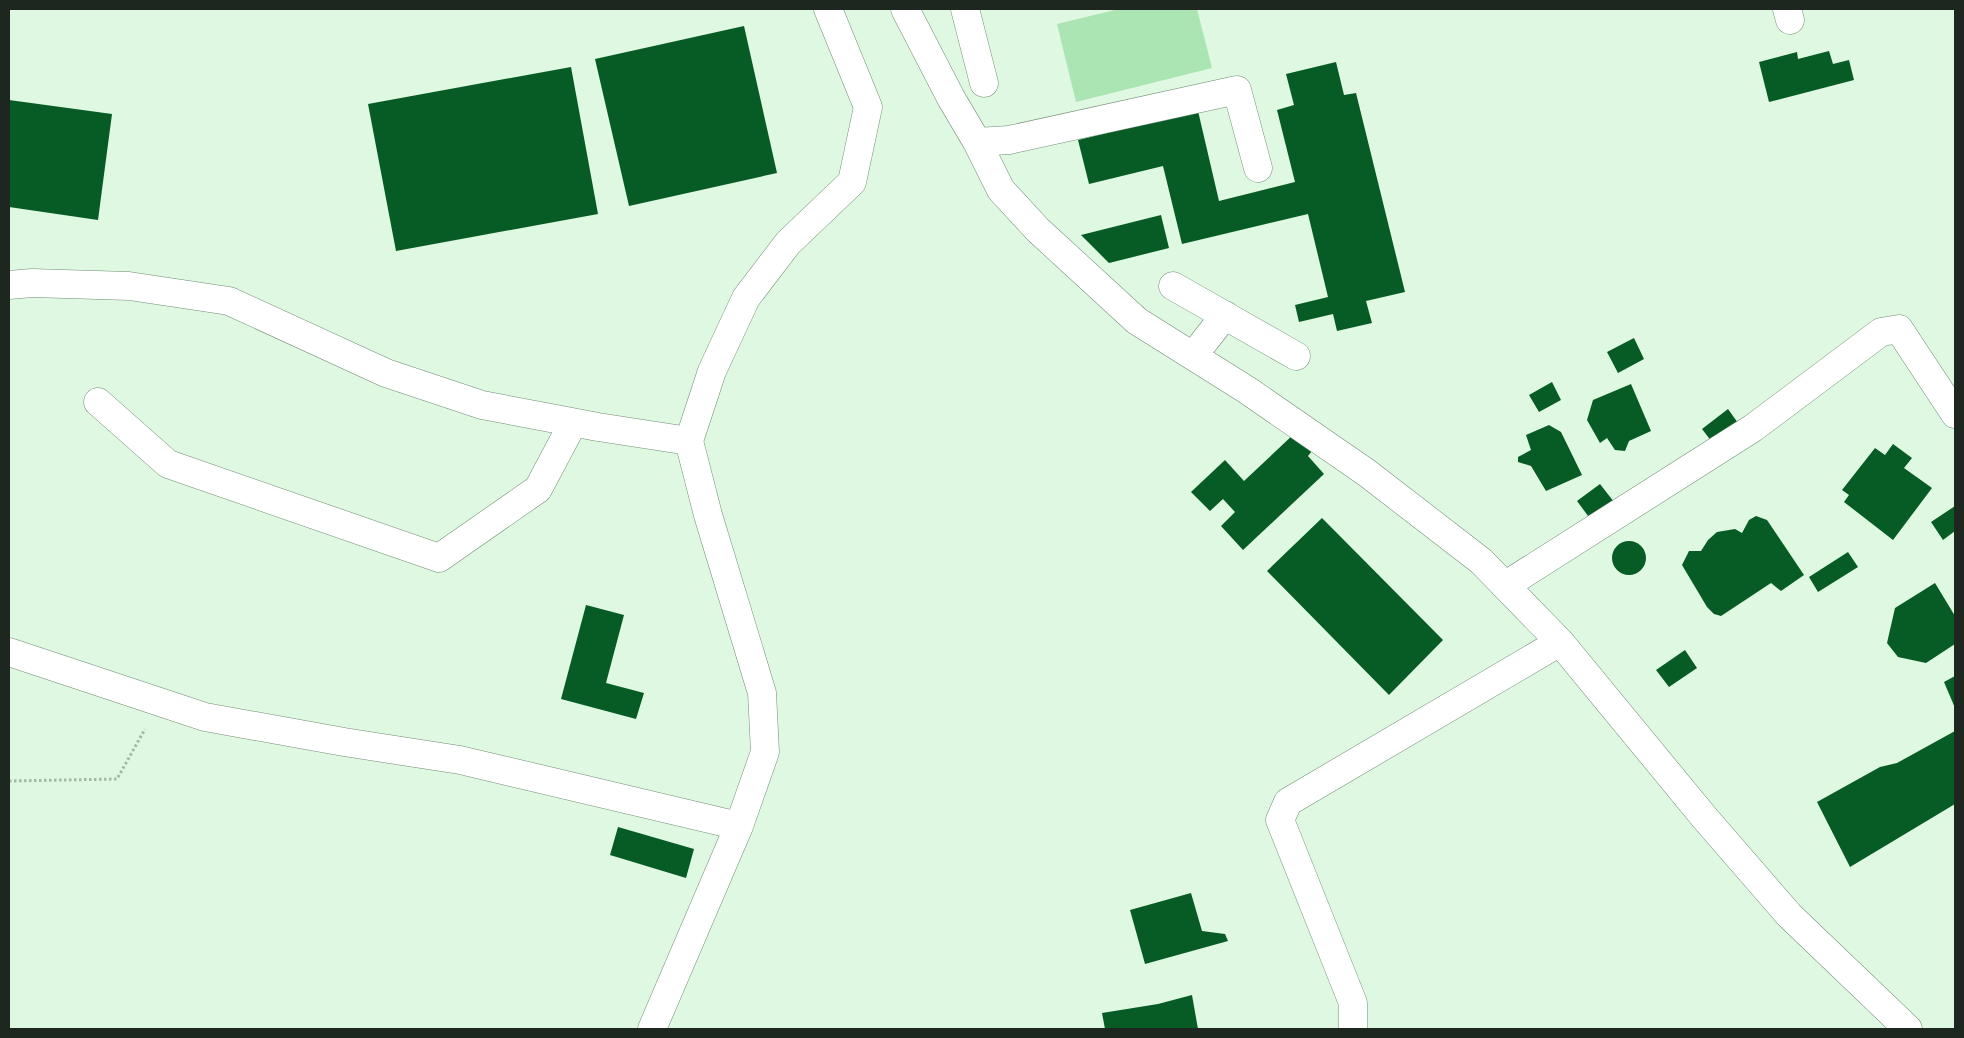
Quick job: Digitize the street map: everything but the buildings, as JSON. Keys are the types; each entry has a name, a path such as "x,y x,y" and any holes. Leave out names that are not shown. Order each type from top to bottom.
{"street":[{"path":"652,1029 739,826 765,752 762,693 708,514 689,441 712,371 746,298 788,243 852,182 868,107 828,9"},
{"path":"906,9 951,98 978,142 1001,190 1038,230 1137,321 1247,390 1393,491 1481,561 1560,642 1704,817 1789,915 1908,1029"},
{"path":"965,9 984,83"},
{"path":"978,142 1009,140 1237,90 1258,168"},
{"path":"9,285 32,283 129,286 228,301 386,373 482,405 573,423 689,441"},
{"path":"1172,286 1296,356"},
{"path":"1193,356 1225,315"},
{"path":"1506,586 1753,428 1880,332 1899,329 1955,414"},
{"path":"98,402 168,464 438,558 538,490 573,423"},
{"path":"1353,1029 1353,1003 1280,820 1288,802 1560,642"},
{"path":"9,652 205,717 344,742 460,760 739,826"}],"path":[{"path":"9,781 117,778 160,702"}],"green space":[{"path":"1119,9 1197,9 1212,68 1076,102 1057,24"}]}
